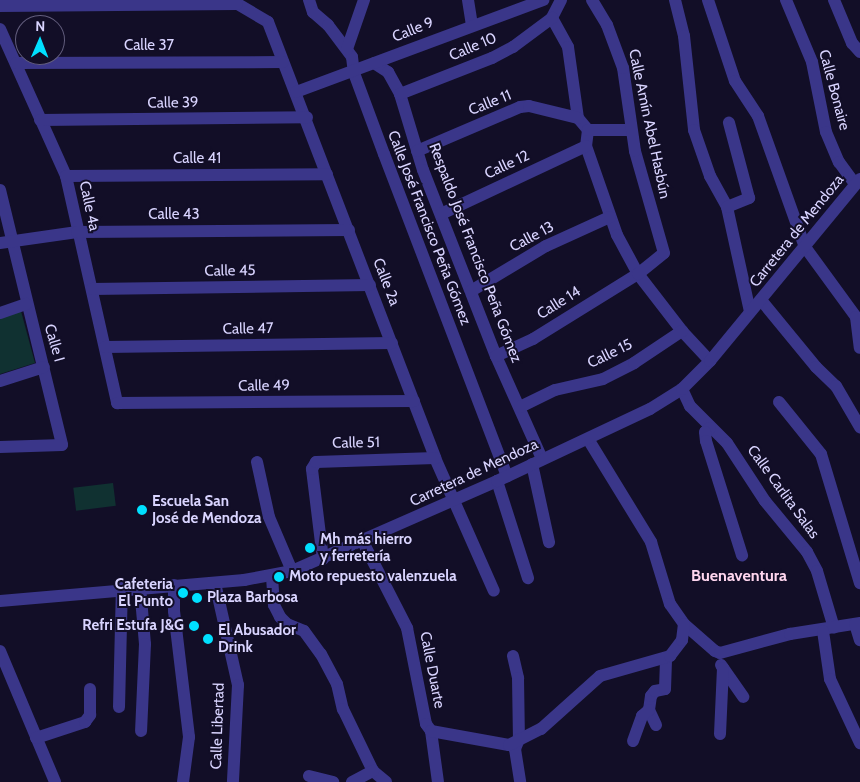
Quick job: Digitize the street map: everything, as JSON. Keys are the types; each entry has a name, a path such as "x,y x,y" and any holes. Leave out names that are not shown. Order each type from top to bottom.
{"street":[{"name":"Calle José Francisco Peña Gómez","path":"309,0 313,12 328,25 347,49 354,73 502,479 528,578"},
{"path":"347,49 364,0"},
{"path":"468,0 472,24"},
{"name":"Calle 9","path":"296,92 354,73 374,63 472,24 543,0"},
{"path":"561,0 552,18 571,59 578,118 588,130 586,146 610,217 638,274 682,331 710,361"},
{"name":"Calle Amín Abel Hasbún","path":"592,0 607,25 623,68 632,130 643,168 647,201 664,253 638,274"},
{"path":"675,0 684,36 694,130 710,176 727,207 750,312"},
{"path":"708,0 735,81 758,116 806,247 856,317 860,348"},
{"name":"Calle Bonaire","path":"786,0 812,62 826,132 839,162 858,182"},
{"path":"834,0 852,43 860,52"},
{"path":"0,6 234,2"},
{"name":"Calle 2a","path":"234,2 268,22 307,117 435,458 494,591"},
{"name":"Calle 10","path":"400,94 492,58 513,47 552,18"},
{"name":"Calle 4a","path":"0,29 15,61"},
{"name":"Calle 37","path":"65,63 283,62"},
{"name":"Respaldo José Francisco Peña Gómez","path":"374,63 388,72 400,94 417,151 440,214 496,356 520,407 537,462 549,542"},
{"name":"Calle 4a","path":"17,65 66,176 116,400"},
{"name":"Calle 11","path":"417,151 520,107 528,106 578,118"},
{"name":"Calle 39","path":"40,120 307,117"},
{"path":"727,207 749,198 729,124"},
{"path":"588,130 632,130"},
{"name":"Calle 12","path":"440,214 586,146"},
{"name":"Calle 41","path":"66,176 327,174"},
{"name":"Carretera de Mendoza","path":"0,601 122,588 215,583 272,577 292,571 362,542 588,439 682,389 710,361 858,182"},
{"name":"Calle I","path":"0,190 6,241 44,368 62,444 0,447"},
{"name":"Calle 13","path":"471,291 546,246 610,217"},
{"name":"Calle 43","path":"6,241 77,232 349,230"},
{"name":"Calle 14","path":"496,356 533,339 638,274"},
{"name":"Calle 45","path":"92,289 370,285"},
{"path":"761,300 816,367 836,386 860,428"},
{"path":"0,313 26,304"},
{"name":"Calle 15","path":"520,407 555,390 603,378 634,363 682,331"},
{"name":"Calle 47","path":"105,347 392,343"},
{"path":"0,381 44,368"},
{"name":"Calle Carlita Salas","path":"682,389 690,406 710,428 728,443 765,501 807,552 817,570 828,630 830,679 860,743"},
{"name":"Calle 49","path":"116,400 120,404 414,401"},
{"path":"779,402 821,454 860,582"},
{"path":"710,428 705,432 706,441 742,555"},
{"path":"588,439 651,542 670,604 684,624 720,651 723,668 720,734"},
{"name":"Calle 51","path":"323,558 312,468 316,462 435,458"},
{"path":"258,462 270,517 292,571"},
{"name":"Calle Duarte","path":"362,542 407,628 426,724 431,731 438,782"},
{"path":"272,577 274,604 280,617 287,624 304,631 321,654 337,684 343,709 373,771 386,782"},
{"name":"Calle Libertad","path":"215,583 238,685 232,782"},
{"path":"174,585 174,610 189,737 182,782"},
{"path":"140,587 145,644 141,731"},
{"path":"119,707 122,588"},
{"path":"633,741 642,716 649,710 655,691 665,689 666,659 682,640 684,624"},
{"path":"720,651 790,634 828,630 858,624 860,640"},
{"path":"0,651 55,782"},
{"path":"513,656 518,678 519,739 515,749 520,782"},
{"path":"431,731 509,746 541,729 600,676 622,667 666,659"},
{"path":"723,668 743,697"},
{"path":"36,738 85,722 90,716 90,689"},
{"path":"649,710 656,725"},
{"path":"352,782 373,771"},
{"path":"309,776 333,782"}],"green space":[{"path":"21,311 35,363 0,374 0,318"},
{"path":"113,483 116,506 76,511 73,488"}],"place":[{"name":"Escuela San José de Mendoza","path":"142,510"},
{"name":"Mh más hierro y ferretería","path":"310,548"},
{"name":"Moto repuesto valenzuela","path":"279,577"},
{"name":"Cafeteria El Punto","path":"183,593"},
{"name":"Plaza Barbosa","path":"197,598"},
{"name":"Refri Estufa J&G","path":"194,626"},
{"name":"El Abusador Drink","path":"208,639"}],"district":[{"name":"Buenaventura","path":"739,576"}]}
